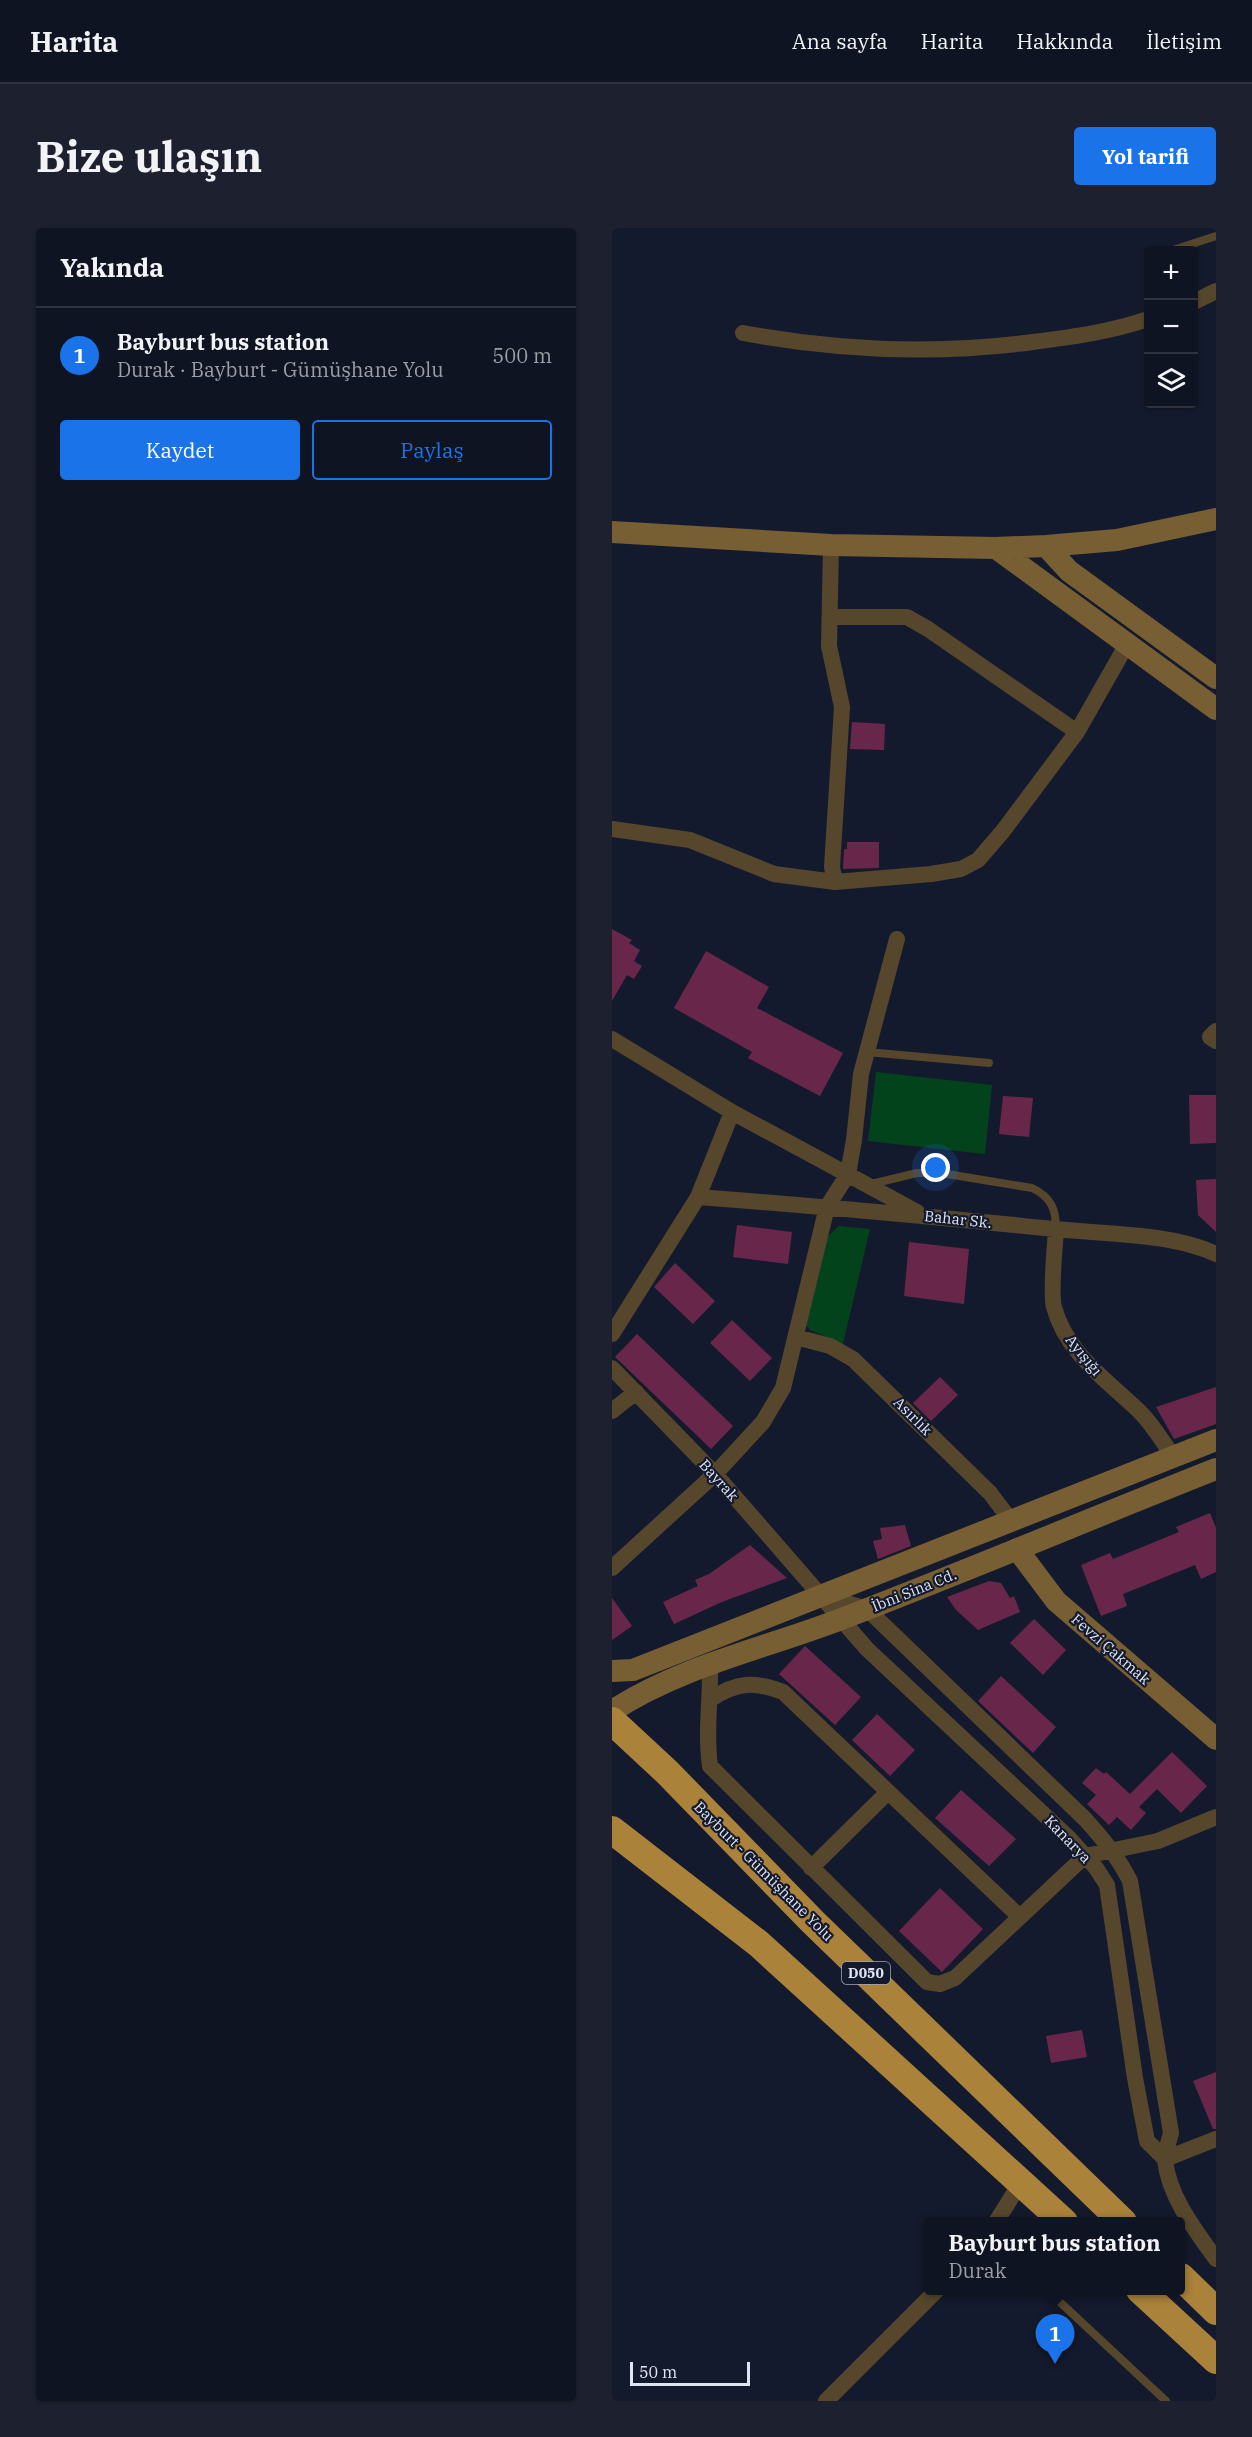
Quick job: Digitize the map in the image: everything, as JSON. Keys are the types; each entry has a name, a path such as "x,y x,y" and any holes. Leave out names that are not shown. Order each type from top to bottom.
{"highway":[{"name":"Bayburt - Gümüşhane Yolu","path":"612,1721 667,1772 822,1930 1119,2217"},
{"path":"612,1830 759,1944 1058,2217"},
{"path":"1185,2281 1216,2311"},
{"path":"1145,2295 1216,2360"}],"main road":[{"path":"612,532 831,545 996,548 1118,540 1216,519"},
{"path":"1046,546 1069,571 1216,678"},
{"path":"996,548 1216,709"},
{"name":"İbni Sina Cd.","path":"612,1671 633,1670 1216,1440"},
{"name":"İbni Sina Cd.","path":"612,1711 628,1700 710,1664 842,1619 1216,1468"},
{"name":"Fevzi Çakmak","path":"1017,1548 1056,1601 1216,1739"}],"street":[{"path":"1198,300 1216,291"},
{"path":"743,333 858,349 947,351 1070,338 1144,320"},
{"path":"831,545 829,645 842,707 832,867 835,882"},
{"path":"830,618 907,618 928,629 1077,732"},
{"path":"612,829 690,840 774,874 835,882 931,874 961,869 978,860 1003,831 1077,732 1127,644"},
{"path":"612,1568 715,1474 763,1422 783,1388 827,1207 848,1174 861,1074 897,939"},
{"path":"1216,1031 1210,1037 1216,1041"},
{"path":"612,1039 732,1112 923,1215"},
{"path":"612,1334 698,1197 732,1112"},
{"name":"Bahar Sk.","path":"698,1197 923,1215 1179,1242 1216,1254"},
{"name":"Ayışığı","path":"1056,1229 1053,1304 1058,1320 1090,1366 1141,1413 1173,1456"},
{"name":"Asırlık","path":"796,1337 830,1346 853,1359 990,1493 1012,1522"},
{"name":"Bayrak","path":"612,1368 715,1474 823,1596"},
{"path":"612,1411 636,1392"},
{"path":"823,1596 867,1609 1077,1811 1112,1849 1130,1881 1171,2133 1165,2159 1174,2193 1216,2259"},
{"name":"Kanarya","path":"823,1596 867,1649 1022,1792 1085,1856 1107,1885 1135,2078 1147,2140 1165,2159"},
{"path":"710,1664 711,1699 706,1739 710,1766 927,1982 940,1984 955,1978 1085,1856 1158,1841 1216,1817"},
{"path":"711,1699 729,1687 745,1684 766,1685 783,1692 1020,1917"},
{"path":"811,1868 888,1792"},
{"path":"1165,2159 1216,2139"},
{"path":"999,2217 1020,2182"},
{"path":"826,2401 932,2295"}],"lane":[{"path":"1185,246 1216,236"},
{"path":"867,1052 989,1063"},
{"path":"867,1185 917,1173 941,1173 1032,1188 1053,1205 1056,1229"},
{"path":"1052,2295 1166,2401"}],"green space":[{"path":"876,1072 992,1085 985,1154 868,1141"},
{"path":"839,1226 870,1229 843,1344 810,1330 806,1325 826,1238"}],"building":[{"path":"852,722 885,724 884,750 850,749"},
{"path":"847,842 879,842 879,868 843,869 844,849 847,849"},
{"path":"612,929 632,940 629,943 640,950 634,961 642,966 634,979 627,975 612,1001"},
{"path":"706,951 769,987 757,1008 843,1053 820,1096 748,1058 752,1052 674,1008"},
{"path":"1189,1095 1216,1095 1216,1143 1190,1144"},
{"path":"1003,1096 1033,1098 1029,1137 999,1134"},
{"path":"1216,1179 1216,1232 1198,1215 1196,1180"},
{"path":"737,1225 792,1232 788,1264 733,1257"},
{"path":"909,1242 969,1249 964,1304 904,1296"},
{"path":"675,1263 715,1301 693,1324 654,1287"},
{"path":"732,1320 772,1358 750,1381 710,1343"},
{"path":"637,1334 733,1426 711,1449 615,1357"},
{"path":"940,1377 958,1395 931,1421 913,1403"},
{"path":"1216,1387 1216,1424 1174,1439 1156,1407"},
{"path":"1210,1513 1216,1528 1216,1572 1201,1579 1195,1565 1123,1594 1127,1606 1101,1616 1081,1565 1110,1553 1113,1559 1179,1532 1176,1527"},
{"path":"905,1525 911,1546 878,1559 873,1541 882,1539 880,1528"},
{"path":"750,1545 787,1578 722,1602 674,1624 663,1602 698,1586 695,1580 709,1574"},
{"path":"989,1581 1001,1583 1010,1598 1014,1596 1020,1612 978,1630 956,1610 947,1597"},
{"path":"612,1598 632,1626 612,1640"},
{"path":"1034,1619 1066,1650 1043,1675 1010,1643"},
{"path":"805,1646 861,1697 835,1725 779,1674"},
{"path":"1001,1676 1056,1727 1033,1753 978,1701"},
{"path":"877,1714 915,1750 890,1776 852,1740"},
{"path":"1172,1752 1207,1786 1181,1813 1157,1789 1139,1807 1146,1813 1131,1830 1117,1817 1109,1825 1087,1804 1096,1795 1082,1783 1096,1768 1104,1774 1106,1772 1130,1794"},
{"path":"961,1790 1016,1839 989,1866 935,1818"},
{"path":"940,1888 983,1929 942,1972 899,1931"},
{"path":"1082,2030 1087,2057 1051,2063 1046,2036"},
{"path":"1216,2072 1216,2129 1213,2129 1193,2081"}],"place":[{"name":"Bayburt bus station","path":"1055,2364"}]}
